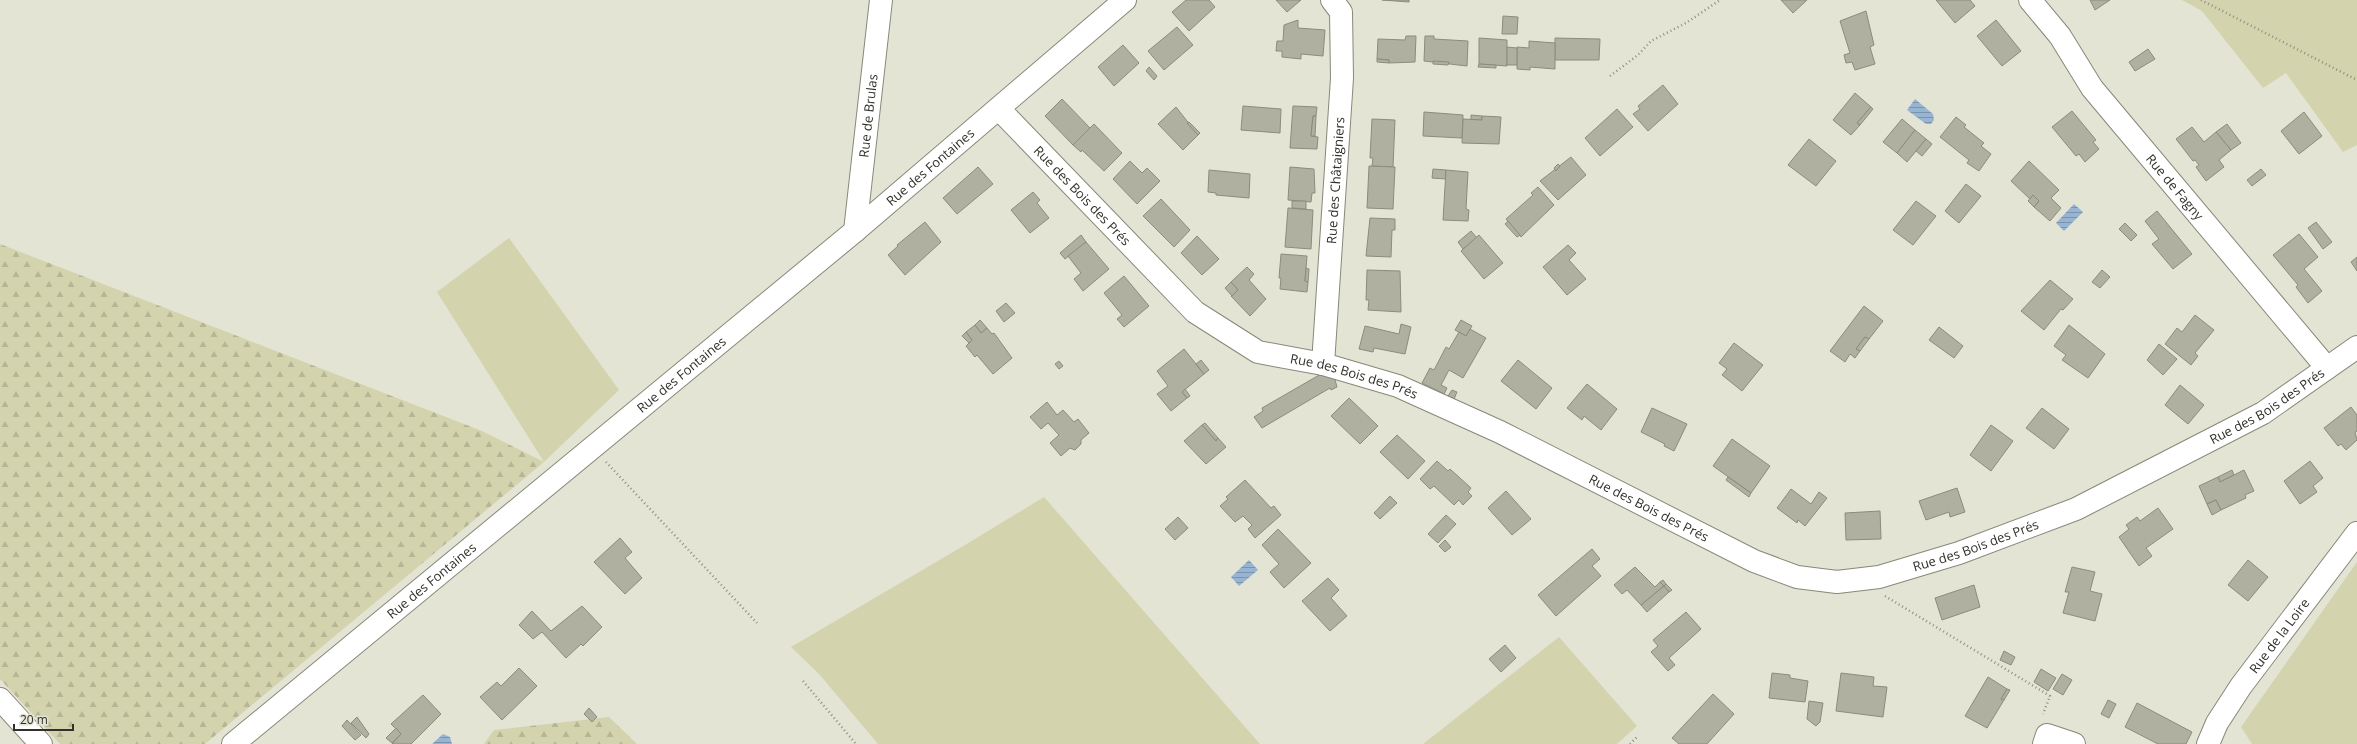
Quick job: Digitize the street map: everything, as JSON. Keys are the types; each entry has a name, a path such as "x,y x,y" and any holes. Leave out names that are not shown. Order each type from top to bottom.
{"street":[{"name":"Rue de Brulas","path":"855,231 881,0"},
{"name":"Rue des Fontaines","path":"233,744 855,231 1125,0"},
{"name":"Rue des Châtaigniers","path":"1323,364 1342,78 1342,12 1332,0"},
{"name":"Rue de Fagny","path":"2030,0 2060,36 2092,88 2327,368"},
{"name":"Rue des Bois des Prés","path":"999,109 1195,312 1258,352 1323,364 1398,386 1500,432 1754,561 1797,577 1837,582 1879,577 1959,553 2076,509 2262,413 2357,347"},
{"name":"Rue de la Loire","path":"2208,744 2217,723 2241,686 2357,533"},
{"path":"0,699 41,744"},
{"path":"2045,740 2074,744"}],"path":[{"path":"1610,76 1638,55 1651,40 1686,23 1720,0"},
{"path":"2201,0 2357,80"},
{"path":"592,448 757,623"},
{"path":"1859,580 2050,696 2040,724 2045,740"},
{"path":"803,681 856,744"},
{"path":"1630,744 1638,736"}],"green space":[{"path":"2182,0 2357,0 2357,145 2343,152 2286,73 2263,88 2202,11"},
{"path":"509,238 619,390 544,462 437,292"},
{"path":"0,244 482,431 544,462 205,744 60,744 0,679"},
{"path":"1044,497 1260,744 878,744 819,674 791,647"},
{"path":"2357,562 2357,744 2252,744 2241,727"},
{"path":"1559,637 1637,726 1617,744 1423,744"},
{"path":"609,717 637,744 484,744 494,730"}],"water":[{"path":"1915,99 1933,114 1934,120 1931,124 1926,124 1907,110"},
{"path":"2074,204 2083,212 2064,231 2056,223"},
{"path":"1249,560 1258,570 1239,586 1231,577"},
{"path":"443,734 450,737 452,744 432,744"}],"building":[{"path":"1186,0 1209,0 1215,7 1189,31 1172,12"},
{"path":"1276,0 1301,0 1287,12"},
{"path":"1382,0 1409,0 1409,2"},
{"path":"1781,0 1807,0 1793,13"},
{"path":"1936,0 1970,0 1975,6 1955,23"},
{"path":"2090,0 2110,0 2095,10"},
{"path":"1866,11 1874,45 1870,47 1875,64 1855,70 1852,62 1846,63 1844,55 1850,53 1840,21"},
{"path":"1503,16 1518,17 1517,34 1502,34"},
{"path":"1298,20 1298,28 1325,30 1323,56 1301,54 1301,59 1282,57 1282,51 1276,51 1277,41 1283,41 1284,25"},
{"path":"1996,20 2021,51 2002,66 1977,36"},
{"path":"1177,27 1193,45 1164,70 1148,51"},
{"path":"1406,36 1416,36 1415,62 1389,63 1389,60 1377,59 1378,39 1405,40"},
{"path":"1425,36 1434,36 1434,39 1468,41 1467,66 1424,61"},
{"path":"1479,38 1507,40 1507,66 1479,64"},
{"path":"1555,38 1600,39 1599,60 1555,60"},
{"path":"1529,41 1555,43 1555,69 1530,67 1530,70 1517,69 1517,47 1529,48"},
{"path":"1123,45 1139,63 1114,86 1098,67"},
{"path":"1507,47 1517,48 1517,65 1507,65"},
{"path":"2148,49 2155,59 2135,71 2129,62"},
{"path":"1377,59 1389,60 1389,63 1377,62"},
{"path":"1433,61 1449,62 1448,65 1433,64"},
{"path":"1479,64 1496,65 1496,68 1478,67"},
{"path":"1149,67 1157,76 1154,80 1146,71"},
{"path":"1663,85 1678,104 1648,131 1633,114 1640,109 1638,106"},
{"path":"1855,93 1871,107 1857,123 1860,125 1851,135 1833,120"},
{"path":"1062,99 1090,128 1073,145 1045,116"},
{"path":"1243,106 1281,109 1280,133 1241,130"},
{"path":"1293,106 1317,107 1316,116 1313,116 1311,136 1318,137 1317,149 1290,148"},
{"path":"1176,107 1198,135 1183,150 1158,124"},
{"path":"1871,107 1873,109 1860,125 1857,123"},
{"path":"1617,109 1633,127 1600,156 1585,138"},
{"path":"2072,111 2096,140 2093,142 2099,149 2085,162 2079,154 2076,156 2052,127"},
{"path":"1424,112 1463,115 1462,138 1423,136"},
{"path":"2304,112 2322,136 2299,154 2281,131"},
{"path":"1471,115 1482,116 1482,120 1471,120"},
{"path":"1313,116 1316,116 1315,136 1311,136"},
{"path":"1482,116 1501,117 1499,144 1462,143 1463,119 1482,120"},
{"path":"1956,117 1966,125 1964,127 1984,143 1981,146 1991,154 1979,171 1967,163 1969,160 1940,137"},
{"path":"1372,119 1395,120 1393,167 1372,166 1373,158 1370,158"},
{"path":"1902,119 1915,130 1897,153 1883,142"},
{"path":"1189,122 1200,133 1198,135 1187,123"},
{"path":"1094,124 1122,153 1104,171 1082,150 1081,152 1073,145"},
{"path":"2227,124 2241,143 2231,150 2216,132"},
{"path":"2192,127 2204,142 2216,132 2231,150 2219,160 2224,167 2206,181 2196,167 2199,165 2195,160 2193,161 2176,139"},
{"path":"1915,130 1926,139 1907,162 1897,153"},
{"path":"1809,139 1836,161 1816,186 1788,165"},
{"path":"1926,139 1932,144 1922,156 1916,151"},
{"path":"1571,157 1586,175 1558,200 1540,181"},
{"path":"1130,161 1142,173 1147,168 1160,181 1137,204 1113,179"},
{"path":"2029,161 2059,190 2051,198 2061,208 2050,221 2034,207 2039,201 2033,195 2030,199 2011,181"},
{"path":"1558,164 1560,166 1556,171 1554,168"},
{"path":"1369,166 1395,167 1393,209 1367,208"},
{"path":"978,167 993,184 957,214 943,198"},
{"path":"1290,167 1314,169 1315,193 1312,193 1311,202 1288,200"},
{"path":"1433,169 1446,170 1446,179 1432,178"},
{"path":"2261,169 2266,175 2252,186 2247,180"},
{"path":"1209,170 1250,174 1249,198 1216,195 1216,193 1208,192"},
{"path":"1446,170 1468,172 1466,209 1469,210 1468,221 1443,220"},
{"path":"1966,184 1981,196 1959,223 1945,211"},
{"path":"1538,187 1554,205 1521,237 1506,219 1533,195 1531,193"},
{"path":"1033,192 1040,200 1037,203 1049,218 1030,233 1011,210"},
{"path":"2033,195 2039,201 2034,207 2028,201"},
{"path":"1161,199 1190,230 1174,247 1143,216"},
{"path":"1292,201 1306,201 1306,209 1292,208"},
{"path":"1916,201 1936,216 1913,245 1893,230"},
{"path":"1288,208 1313,210 1311,249 1285,247"},
{"path":"2157,211 2192,254 2173,269 2152,244 2159,239 2145,221"},
{"path":"1370,218 1395,219 1395,230 1392,230 1391,257 1366,256"},
{"path":"1508,221 1520,235 1517,237 1505,224"},
{"path":"925,222 941,242 905,275 888,255 898,246 897,245"},
{"path":"2316,222 2332,242 2323,249 2308,228"},
{"path":"2125,223 2137,235 2131,241 2119,229"},
{"path":"1471,231 1477,238 1463,249 1458,242"},
{"path":"2299,234 2318,257 2304,269 2322,291 2308,303 2296,287 2298,285 2273,255"},
{"path":"1081,235 1086,242 1065,259 1060,253"},
{"path":"1479,235 1503,263 1484,279 1461,251"},
{"path":"1197,236 1219,259 1202,275 1181,253"},
{"path":"1086,242 1109,269 1083,291 1074,279 1081,273 1068,256"},
{"path":"1568,245 1576,253 1569,260 1586,279 1567,295 1543,267"},
{"path":"1281,254 1307,256 1305,281 1308,282 1307,292 1280,289 1281,278 1279,278"},
{"path":"2357,257 2357,271 2351,262"},
{"path":"1247,267 1254,274 1249,280 1266,299 1250,316 1231,296 1238,290 1231,282"},
{"path":"1306,268 1309,269 1308,282 1305,281"},
{"path":"1367,270 1400,271 1401,312 1368,310 1369,300 1366,300"},
{"path":"2102,270 2110,277 2100,288 2092,282"},
{"path":"1124,276 1149,306 1124,327 1117,319 1122,315 1104,293"},
{"path":"2050,280 2073,299 2063,310 2061,309 2044,330 2021,311"},
{"path":"1231,282 1238,290 1232,296 1225,288"},
{"path":"1006,303 1015,313 1004,322 996,311"},
{"path":"1864,306 1883,321 1869,339 1865,337 1856,349 1860,351 1855,358 1850,354 1845,362 1830,351"},
{"path":"2195,315 2214,330 2195,353 2198,356 2191,365 2165,344 2177,328 2182,332"},
{"path":"980,320 987,328 981,333 975,325"},
{"path":"1461,320 1472,326 1466,336 1455,330"},
{"path":"1401,324 1411,327 1405,354 1374,348 1373,352 1359,349 1365,326 1399,334"},
{"path":"975,325 981,333 987,328 992,334 994,333 1012,358 993,374 977,355 975,357 966,346 972,340 966,332"},
{"path":"2069,325 2105,354 2088,378 2062,360 2066,355 2054,346"},
{"path":"1939,327 1963,346 1954,358 1929,340"},
{"path":"1470,329 1486,338 1463,378 1449,370 1441,385 1447,388 1444,394 1422,383 1430,368 1434,370 1446,347 1449,349 1459,332 1466,336"},
{"path":"966,332 972,340 969,343 962,336"},
{"path":"1865,337 1869,339 1860,351 1856,349"},
{"path":"1734,343 1763,365 1742,391 1722,375 1727,369 1719,363"},
{"path":"2159,344 2177,359 2163,375 2147,360"},
{"path":"1184,349 1204,374 1182,392 1187,398 1171,411 1157,394 1168,386 1157,371"},
{"path":"1201,360 1209,370 1204,374 1196,364"},
{"path":"1518,360 1552,388 1536,409 1501,381"},
{"path":"1059,361 1063,366 1059,369 1055,364"},
{"path":"1321,374 1334,376 1337,387 1331,390 1330,388 1262,428 1254,417 1263,411 1262,408"},
{"path":"1587,384 1617,409 1601,430 1584,416 1582,420 1567,408"},
{"path":"2180,385 2204,405 2188,424 2165,405"},
{"path":"1185,389 1190,396 1187,398 1182,392"},
{"path":"1452,390 1457,392 1454,399 1448,396"},
{"path":"1349,398 1378,426 1360,444 1331,416"},
{"path":"1047,402 1057,415 1063,410 1074,422 1078,419 1089,433 1081,440 1081,444 1075,450 1070,448 1061,456 1050,443 1059,435 1048,423 1041,429 1030,417"},
{"path":"2351,407 2357,415 2357,431 2355,432 2357,440 2346,450 2341,444 2338,446 2324,428"},
{"path":"1652,408 1687,424 1674,451 1664,446 1665,444 1641,432"},
{"path":"2042,408 2069,429 2054,449 2026,428"},
{"path":"1205,423 1218,438 1216,441 1202,425"},
{"path":"1202,425 1216,441 1218,438 1226,447 1206,464 1184,441"},
{"path":"1991,425 2013,441 1991,471 1970,455"},
{"path":"1397,435 1425,461 1408,479 1380,452"},
{"path":"1732,439 1770,466 1751,493 1713,466"},
{"path":"1437,461 1448,471 1450,469 1471,488 1468,492 1472,496 1463,505 1459,500 1454,505 1434,486 1430,489 1420,479"},
{"path":"2310,461 2323,478 2313,486 2317,492 2300,504 2284,481"},
{"path":"2232,470 2234,475 2220,482 2218,477"},
{"path":"2244,470 2254,491 2245,495 2246,498 2221,510 2216,500 2207,504 2199,486 2218,477 2220,482"},
{"path":"1728,477 1751,493 1749,497 1726,480"},
{"path":"1245,480 1271,508 1274,506 1281,515 1255,538 1248,529 1252,525 1243,516 1235,522 1220,506 1228,499 1226,497"},
{"path":"1957,488 1965,512 1950,517 1949,512 1926,520 1919,501"},
{"path":"1791,489 1811,504 1819,492 1827,498 1805,526 1798,520 1797,523 1777,508"},
{"path":"1506,491 1531,519 1512,535 1488,508"},
{"path":"1390,496 1397,503 1380,519 1374,513"},
{"path":"2216,500 2221,510 2212,515 2207,504"},
{"path":"2158,508 2173,529 2146,548 2152,556 2139,566 2119,537 2129,529 2126,525 2137,517 2140,521"},
{"path":"1880,511 1881,539 1846,540 1845,513"},
{"path":"1446,515 1456,524 1438,543 1428,534"},
{"path":"1178,517 1188,528 1175,540 1165,529"},
{"path":"1278,529 1311,563 1284,588 1270,572 1279,564 1262,545"},
{"path":"620,538 632,552 625,558 642,578 625,594 594,562"},
{"path":"1445,540 1451,547 1445,552 1439,546"},
{"path":"1592,549 1600,559 1592,566 1601,576 1556,616 1538,595"},
{"path":"2248,560 2268,577 2248,601 2228,585"},
{"path":"1635,567 1655,587 1660,582 1664,586 1641,605 1627,590 1622,594 1614,585"},
{"path":"2072,567 2095,572 2090,591 2102,594 2095,621 2063,613 2069,592 2065,592"},
{"path":"1328,578 1339,590 1331,598 1347,616 1330,631 1302,601"},
{"path":"1663,580 1666,584 1664,586 1660,582"},
{"path":"1666,584 1672,590 1669,592 1664,586"},
{"path":"1974,585 1980,607 1942,620 1935,598"},
{"path":"1664,586 1669,592 1647,612 1641,605"},
{"path":"582,606 602,627 583,646 581,644 566,658 542,632 533,639 519,625 532,611 551,631"},
{"path":"1686,612 1701,629 1669,658 1675,665 1668,671 1651,652 1658,646 1653,640"},
{"path":"1505,645 1516,658 1501,672 1489,659"},
{"path":"2004,651 2015,657 2011,665 2000,660"},
{"path":"519,668 537,686 502,720 480,697 497,682 501,686"},
{"path":"2041,669 2056,678 2048,691 2034,682"},
{"path":"1772,673 1790,675 1790,678 1808,681 1805,702 1769,698"},
{"path":"1841,673 1874,677 1873,686 1887,687 1883,717 1836,711"},
{"path":"2062,674 2072,680 2063,695 2053,689"},
{"path":"1988,677 2007,689 2001,699 2004,700 1987,728 1965,716"},
{"path":"2007,689 2010,690 2004,700 2001,699"},
{"path":"1713,694 1734,714 1707,744 1679,744 1672,738"},
{"path":"423,695 441,714 411,744 392,744 401,734 391,724"},
{"path":"2108,700 2116,704 2109,718 2101,714"},
{"path":"1809,701 1823,703 1820,722 1816,726 1807,719"},
{"path":"2137,703 2192,732 2186,744 2158,744 2125,727"},
{"path":"589,708 597,717 592,722 584,714"},
{"path":"357,717 369,734 366,738 351,723"},
{"path":"347,720 361,735 355,740 342,726"},
{"path":"396,728 401,734 392,743 386,738"}]}
